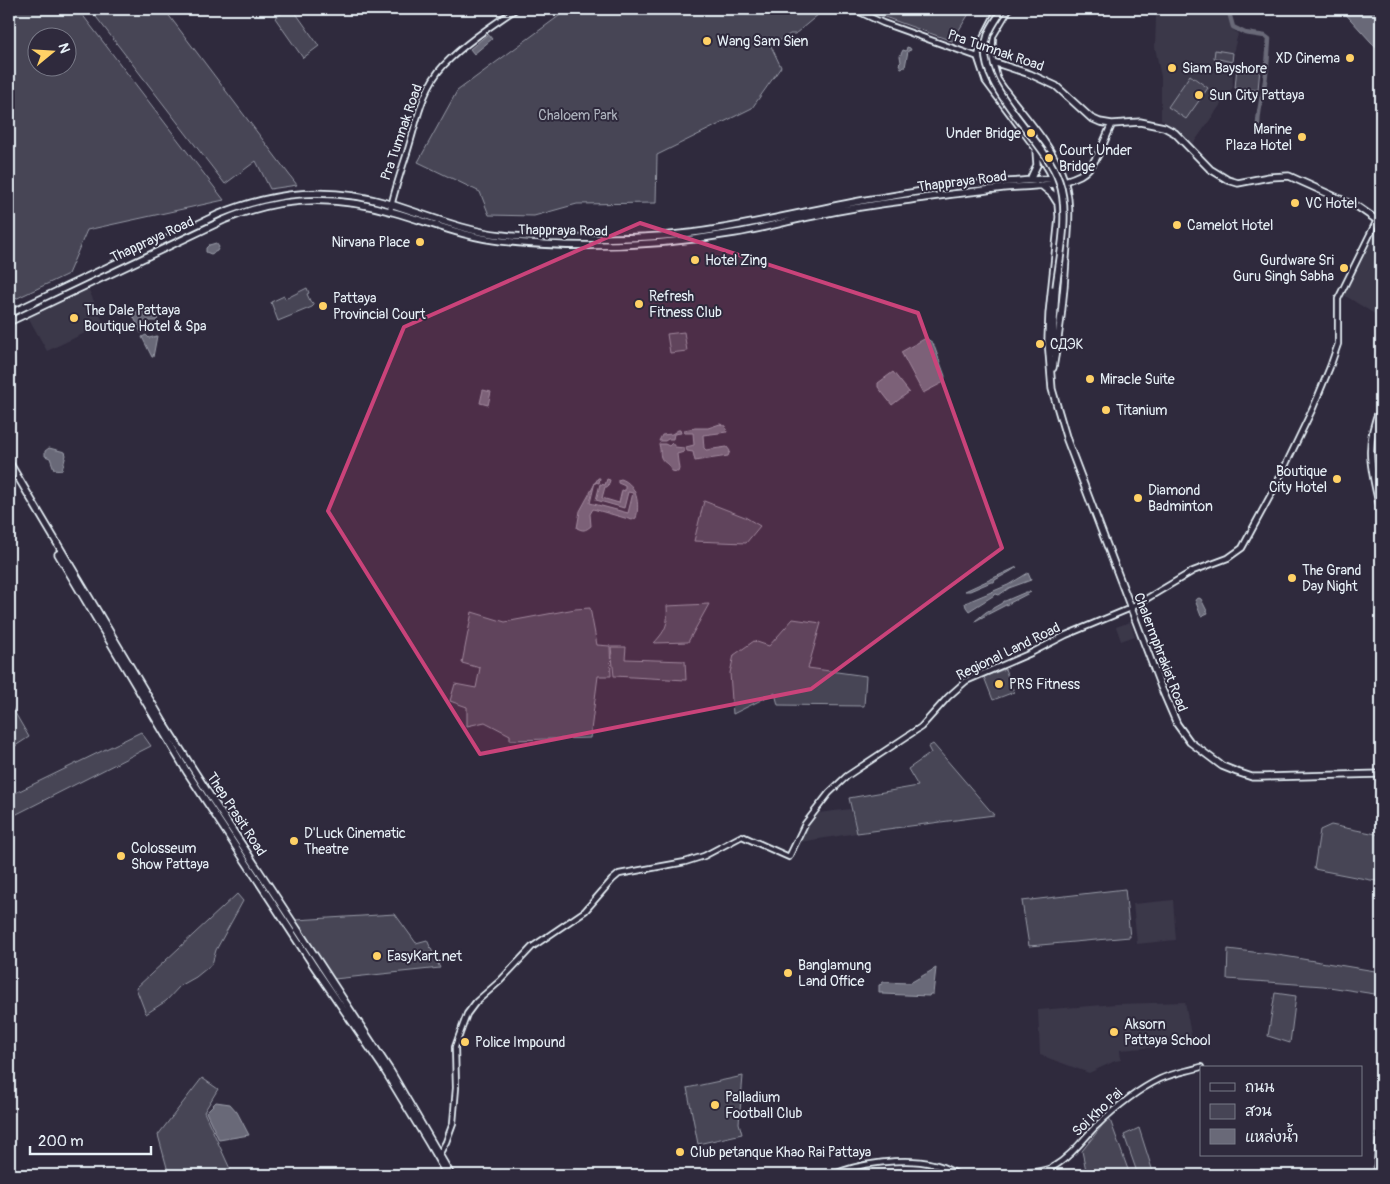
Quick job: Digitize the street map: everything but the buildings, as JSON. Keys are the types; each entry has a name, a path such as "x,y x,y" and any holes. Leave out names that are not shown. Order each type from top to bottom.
{"main road":[{"path":"1003,9 987,36 985,60 988,74 1044,152 1059,180 1062,194 1064,215 1056,287 1051,377"},
{"name":"Pra Tumnak Road","path":"978,57 992,60 1056,86 1091,118 1103,123 1112,124"},
{"name":"Chalermphrakiat Road","path":"978,57 986,81 1037,150 1054,181 1059,217 1048,340 1055,404 1131,608 1177,724 1190,742 1214,761 1252,777 1381,774"},
{"name":"Chalermphrakiat Road","path":"992,60 998,80 1003,88 1055,159 1069,196 1069,218 1058,341 1051,377"},
{"path":"998,80 998,72 1001,68 1008,66"},
{"path":"995,93 998,86 1003,88"},
{"path":"1112,124 1140,122 1164,127 1175,133 1210,169 1228,180 1238,184 1269,177 1289,176 1358,207 1379,222"},
{"name":"Thappraya Road","path":"1015,184 1040,185 1088,170 1112,124"},
{"path":"1030,180 1037,166 1037,150 1044,150 1046,145"},
{"name":"Thappraya Road","path":"9,322 236,207 274,197 307,192 356,196 390,208 478,232 502,235 582,238 632,237 715,230 816,212 910,200 1030,180 1054,181"},
{"path":"1040,185 1052,194 1058,203"},
{"name":"Thappraya Road","path":"9,314 173,239 238,214 275,204 307,199 390,208"},
{"path":"1059,217 1064,215 1069,218"},
{"path":"1381,406 1371,435 1370,447 1381,512"},
{"name":"Thep Prasit Road","path":"9,462 165,725 391,1072 438,1154 447,1175"},
{"name":"Thep Prasit Road","path":"9,470 187,772 452,1175"},
{"path":"1380,1174 1377,1169 1381,1125"}],"street":[{"name":"Pra Tumnak Road","path":"390,208 424,99 433,79 444,65 483,32 516,9"},
{"name":"Pra Tumnak Road","path":"853,9 883,23 978,57"},
{"path":"978,57 981,42 998,9"},
{"name":"Chalermphrakiat Road","path":"992,60 992,43 1001,20 1009,9"},
{"path":"993,16 996,20 1001,20"},
{"path":"356,196 356,203"},
{"path":"274,197 275,204"},
{"path":"266,199 268,206"},
{"path":"1131,608 1193,571 1228,558 1242,548 1274,489 1313,408 1338,344 1338,299 1379,222"},
{"name":"Regional Land Road","path":"438,1154 446,1142 453,1123 456,1088 456,1047 463,1022 476,1002 500,981 532,947 585,911 619,874 685,862 704,856 742,836 789,857 805,824 829,793 849,774 921,727 948,697 966,681 1015,661 1066,635 1131,608"},
{"name":"Soi Kho Pai","path":"1012,1175 1021,1172 1044,1172 1055,1166 1067,1157 1113,1110 1133,1095 1161,1079 1200,1067"},
{"path":"832,1175 861,1165 901,1162 933,1164 944,1167 959,1175"}],"highlighted area":[{"path":"640,223 918,313 1002,548 811,689 480,754 328,511 404,327"}],"shaded area":[{"path":"1150,9 1226,9 1232,29 1238,34 1233,53 1216,50 1214,57 1232,62 1233,87 1193,144 1161,119 1161,77 1155,47 1156,17"},
{"path":"1377,226 1381,230 1381,318 1344,295"},
{"path":"88,288 104,324 47,351 28,317"},
{"path":"1130,622 1135,636 1121,641 1116,627"},
{"path":"850,809 857,833 800,842 808,826 818,813"},
{"path":"1173,900 1176,940 1137,944 1133,904"},
{"name":"Aksorn Pattaya School","path":"1185,1002 1192,1040 1158,1047 1120,1050 1121,1060 1089,1073 1040,1055 1038,1010 1116,1004"}],"green space":[{"path":"9,9 78,9 224,200 87,230 68,274 9,302"},
{"path":"90,9 164,9 297,185 270,189 256,161 225,184"},
{"path":"282,9 293,9 319,46 303,58 275,18 284,12"},
{"name":"Chaloem Park","path":"561,9 825,9 795,34 790,34 771,46 781,67 752,108 657,155 656,203 577,204 534,216 489,215 480,192 418,162 457,91 563,13"},
{"path":"862,9 972,9 952,41"},
{"path":"1215,50 1233,53 1232,62 1214,58"},
{"path":"1237,66 1260,68 1258,90 1235,88"},
{"path":"1190,75 1208,88 1186,119 1168,107"},
{"path":"307,288 309,293 307,294 314,305 278,321 271,302 284,296 285,299"},
{"path":"684,332 687,351 670,353 667,334"},
{"path":"704,501 745,517 760,526 746,543 694,541"},
{"path":"709,604 688,642 654,643 666,626 667,606"},
{"path":"590,608 597,645 610,646 611,676 598,676 590,738 510,740 510,735 485,722 467,726 467,707 450,701 455,684 476,688 480,668 462,663 472,612 505,622"},
{"path":"793,619 821,623 808,668 866,676 864,706 778,705 775,693 733,714 730,673 734,655 754,641 769,646"},
{"path":"611,647 626,647 625,659 685,661 686,680 614,676"},
{"name":"PRS Fitness","path":"1005,669 1014,692 993,700 984,677"},
{"path":"11,706 29,737 9,750 9,707"},
{"path":"141,732 151,746 9,818 9,796"},
{"path":"933,744 994,815 857,833 849,798 918,786 908,769 931,753 928,747"},
{"path":"1331,825 1381,835 1381,882 1314,869 1320,830"},
{"path":"1125,889 1130,937 1029,946 1022,901"},
{"path":"237,894 243,901 216,950 212,964 196,977 180,986 166,1001 146,1014 136,988"},
{"name":"EasyKart.net","path":"395,914 416,943 427,940 440,968 334,979 296,920"},
{"path":"1228,949 1381,972 1381,995 1323,986 1227,979"},
{"path":"1275,993 1296,996 1290,1043 1268,1036"},
{"name":"Palladium Football Club","path":"743,1076 739,1123 742,1134 698,1144 687,1088"},
{"path":"202,1078 218,1089 204,1112 231,1171 247,1175 169,1175 158,1135"},
{"path":"1109,1117 1130,1175 1087,1175 1082,1151"},
{"path":"1139,1128 1154,1175 1138,1175 1124,1135"}],"water":[{"path":"1341,9 1381,9 1381,53"},
{"path":"488,34 492,39 474,54 470,49"},
{"path":"907,47 911,50 908,51 905,67 901,68 899,64 901,62 900,56 903,50 906,51"},
{"path":"216,243 219,247 217,251 211,254 206,252 206,248 209,245"},
{"path":"159,307 157,321 147,321 141,333 132,313 141,309 143,311"},
{"path":"146,335 149,338 157,336 153,357 142,337"},
{"path":"926,338 933,343 945,376 944,382 923,393 901,352"},
{"path":"893,372 909,392 892,405 878,387 878,383"},
{"path":"483,390 491,392 488,405 480,403"},
{"path":"720,424 725,426 727,432 703,435 704,448 706,450 727,447 730,451 728,456 695,461 693,452 687,451 686,447 694,445 693,433 684,433 684,430 708,428"},
{"path":"678,430 681,433 674,434 673,439 659,441 662,435 672,434"},
{"path":"672,443 675,447 684,448 684,452 677,454 678,472 671,471 669,465 661,456 659,444 669,446"},
{"path":"49,448 65,452 62,470 54,469 50,458 45,456 45,451"},
{"path":"607,479 610,480 608,487 605,487 602,498 619,503 622,490 625,491 625,486 618,483 618,480 621,479 631,485 638,507 636,518 632,520 593,509 590,514 591,526 584,530 577,528 580,511 594,485 590,503 628,513 633,493 628,492 624,508 596,500 600,484 605,485"},
{"path":"1017,567 994,582 965,591"},
{"path":"1028,573 1031,580 1009,588 999,595 996,594 969,611 966,607 965,603 1008,585"},
{"path":"1026,592 1031,592 975,621 1003,601"},
{"path":"1199,598 1208,613 1201,616 1195,600"},
{"path":"936,968 933,994 929,996 882,994 882,992 879,992 879,985 882,982 910,983"},
{"path":"216,1102 230,1104 237,1112 249,1135 219,1140 206,1112"}],"waterway":[{"path":"1228,9 1233,27 1245,33 1265,36 1269,39 1266,75 1258,126"}],"place":[{"name":"Wang Sam Sien","path":"707,41"},
{"name":"XD Cinema","path":"1350,58"},
{"name":"Siam Bayshore","path":"1172,68"},
{"name":"Sun City Pattaya","path":"1199,95"},
{"name":"Under Bridge","path":"1031,133"},
{"name":"Marine Plaza Hotel","path":"1302,137"},
{"name":"Court Under Bridge","path":"1049,158"},
{"name":"VC Hotel","path":"1295,203"},
{"name":"Camelot Hotel","path":"1177,225"},
{"name":"Nirvana Place","path":"420,242"},
{"name":"Hotel Zing","path":"695,260"},
{"name":"Gurdware Sri Guru Singh Sabha","path":"1344,268"},
{"name":"Refresh Fitness Club","path":"639,304"},
{"name":"Pattaya Provincial Court","path":"323,306"},
{"name":"The Dale Pattaya Boutique Hotel & Spa","path":"74,318"},
{"name":"СДЭК","path":"1040,344"},
{"name":"Miracle Suite","path":"1090,379"},
{"name":"Titanium","path":"1106,410"},
{"name":"Boutique City Hotel","path":"1337,479"},
{"name":"Diamond Badminton","path":"1138,498"},
{"name":"The Grand Day Night","path":"1292,578"},
{"name":"PRS Fitness","path":"999,684"},
{"name":"D'Luck Cinematic Theatre","path":"294,841"},
{"name":"Colosseum Show Pattaya","path":"121,856"},
{"name":"EasyKart.net","path":"377,956"},
{"name":"Banglamung Land Office","path":"788,973"},
{"name":"Aksorn Pattaya School","path":"1114,1032"},
{"name":"Police Impound","path":"465,1042"},
{"name":"Palladium Football Club","path":"715,1105"},
{"name":"Club petanque Khao Rai Pattaya","path":"680,1152"}]}
